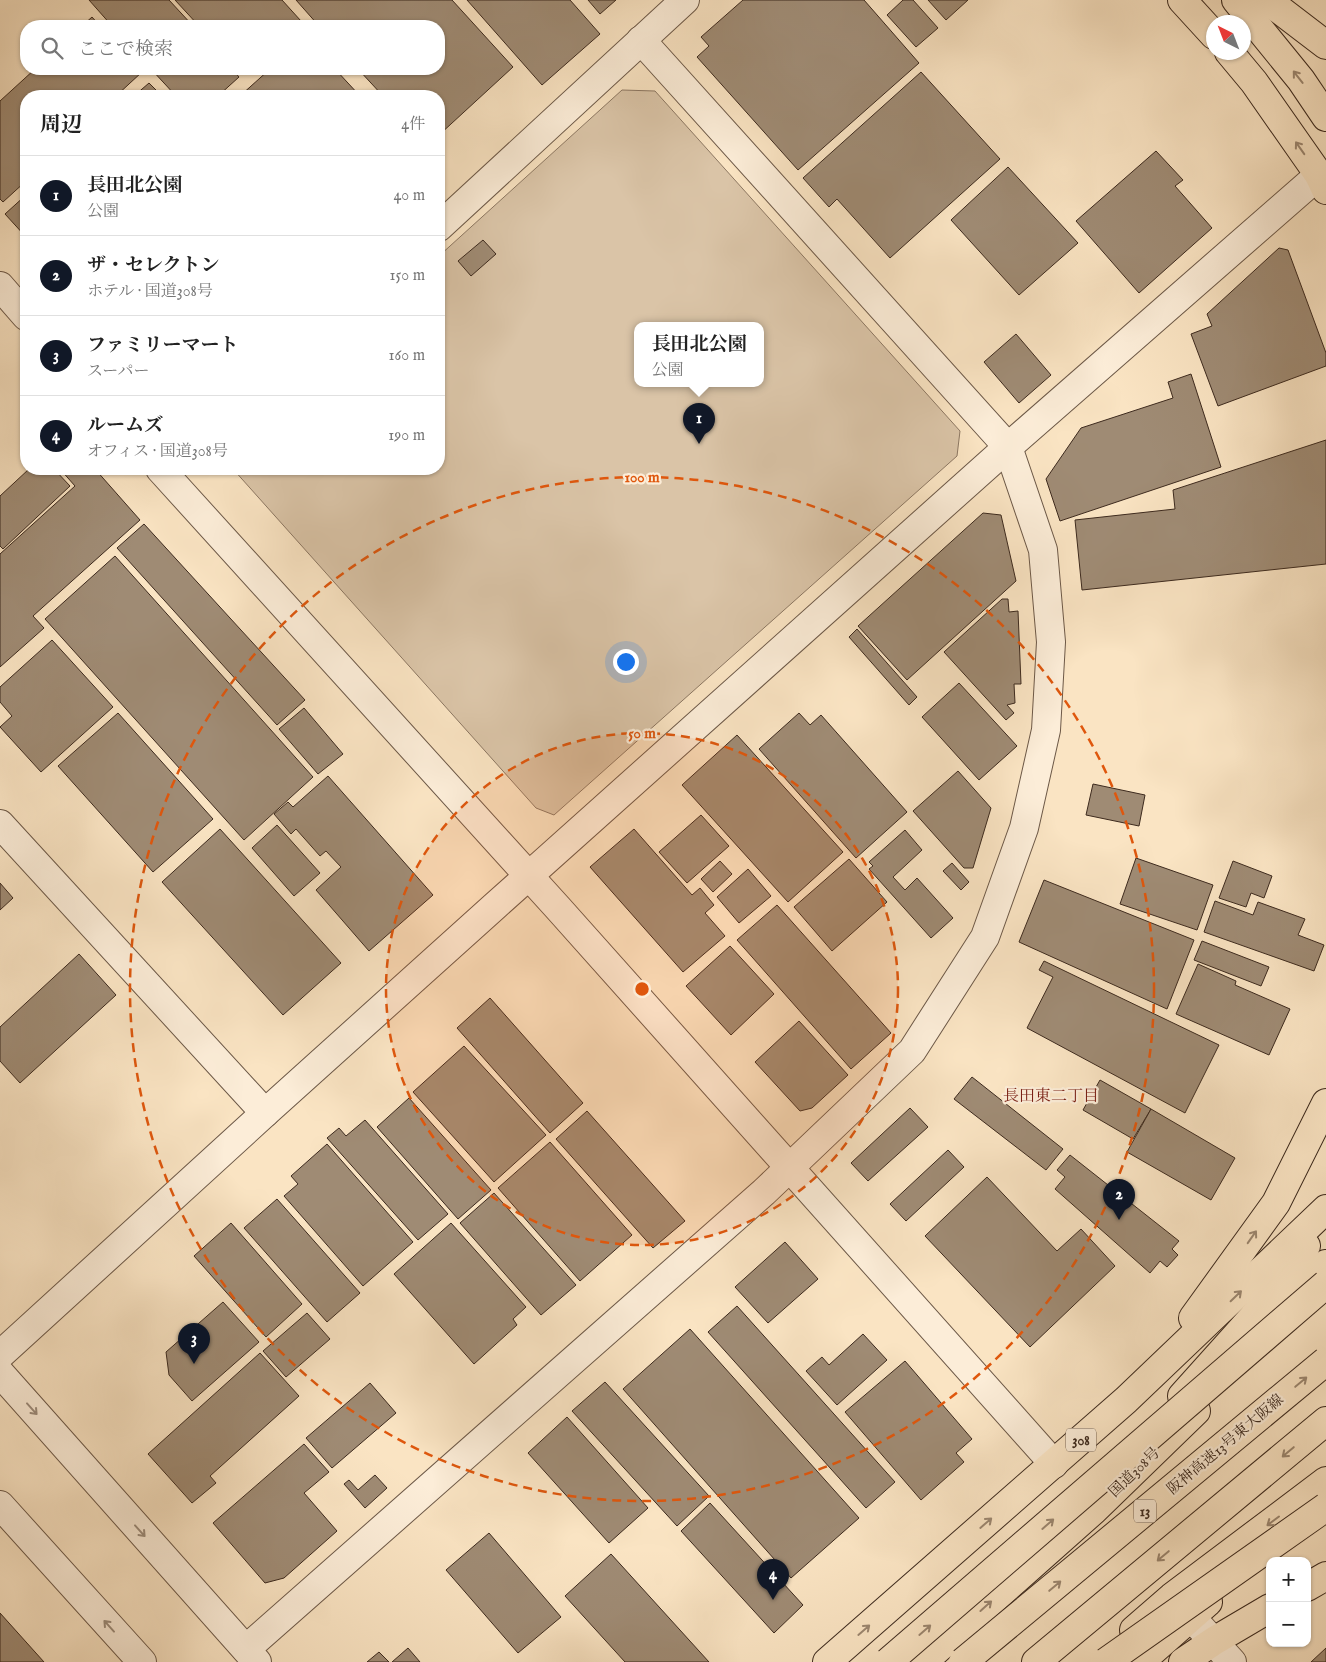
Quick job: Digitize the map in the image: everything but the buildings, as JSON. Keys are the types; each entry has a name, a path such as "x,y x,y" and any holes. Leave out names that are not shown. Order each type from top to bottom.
{"main road":[{"path":"1182,0 1206,26"},
{"path":"1236,0 1301,80 1326,117"},
{"path":"1267,0 1326,45"},
{"path":"1236,60 1254,82 1322,182"},
{"path":"1126,1400 1205,1303 1276,1203 1326,1103"},
{"name":"308","path":"828,1662 1126,1400 1326,1209"},
{"path":"1113,1467 1190,1388 1261,1308 1326,1216"},
{"name":"国道308号","path":"923,1662 1094,1510 1185,1422 1272,1328 1326,1264"},
{"path":"888,1662 1326,1284"},
{"name":"阪神高速13号東大阪線","path":"963,1662 1326,1361"},
{"path":"1036,1662 1326,1421"},
{"path":"1097,1662 1172,1597 1326,1481"},
{"path":"1140,1662 1191,1617 1324,1507"},
{"path":"1106,1662 1324,1507"},
{"path":"1311,1584 1326,1576"},
{"path":"1183,1662 1266,1610"}],"street":[{"path":"445,221 685,0"},
{"path":"0,1373 251,1655 790,1168 912,1050 985,937 1024,828 1046,730 1051,642 1043,550 1008,447 641,40"},
{"path":"0,1355 265,1112 1008,447 1322,182"},
{"path":"0,286 20,309"},
{"path":"171,475 1054,1464"},
{"path":"0,824 265,1112"},
{"path":"0,1505 142,1662"},
{"path":"1191,1617 1232,1662"}],"shaded area":[{"path":"622,90 655,91 960,431 957,456 554,815 536,808 238,475 445,475 445,251"}],"place":[{"name":"長田北公園","path":"699,444"},
{"name":"ザ・セレクトン","path":"1119,1220"},
{"name":"ファミリーマート","path":"194,1364"},
{"name":"ルームズ","path":"773,1600"}],"district":[{"name":"長田東二丁目","path":"1051,1095"}]}
